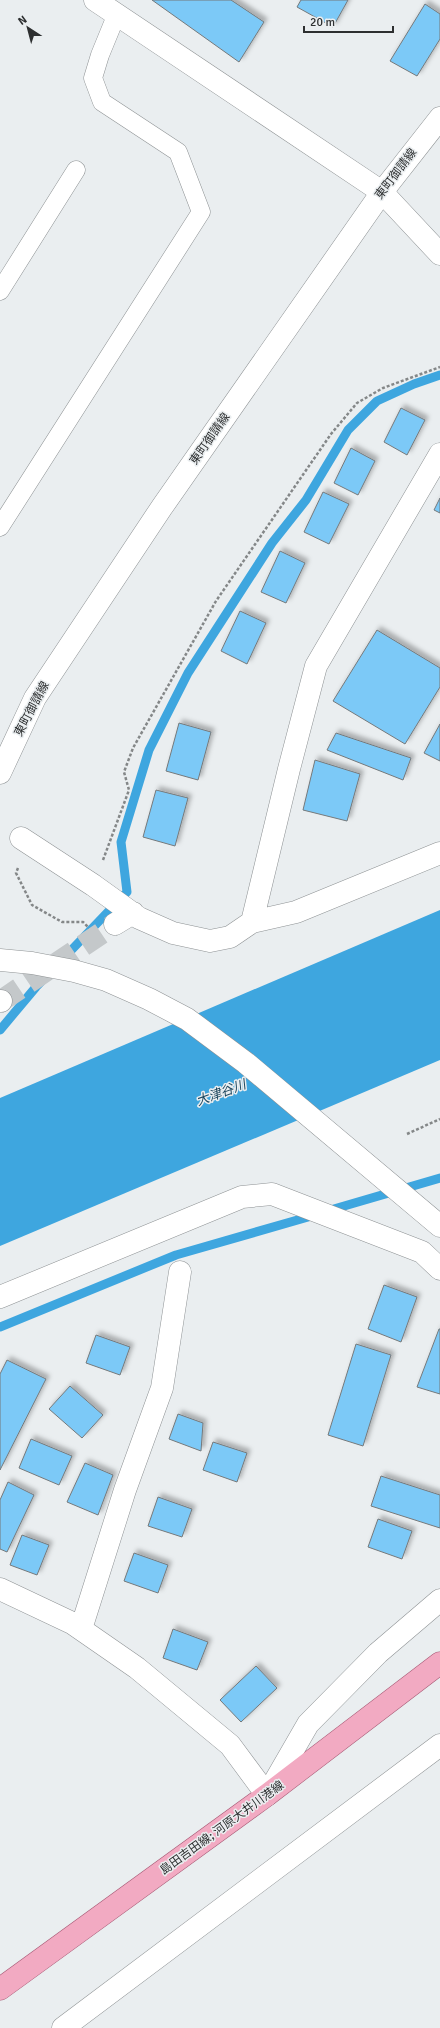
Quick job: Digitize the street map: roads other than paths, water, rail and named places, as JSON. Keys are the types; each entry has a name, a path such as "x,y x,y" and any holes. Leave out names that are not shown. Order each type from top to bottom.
{"main road":[{"name":"島田吉田線; 河原大井川港線","path":"0,1989 267,1795 440,1663"}],"street":[{"path":"95,0 116,16 382,192 440,254"},
{"name":"東町御請線","path":"0,773 35,698 162,507 382,192 440,118"},
{"path":"252,922 289,769 316,666 440,454"},
{"path":"21,838 133,913 173,933 210,940 230,937 252,922 296,912 440,853"},
{"path":"115,924 133,913"},
{"path":"0,960 32,962 106,980 149,999 188,1019 217,1040 440,1226"},
{"path":"0,1297 242,1197 272,1194 422,1252 440,1269"},
{"path":"82,1629 125,1490 162,1388 180,1272"},
{"path":"0,1589 72,1622 137,1668 230,1745 267,1795 308,1724 378,1653 440,1600"},
{"path":"63,2028 440,1745"}],"lane":[{"path":"0,527 201,212 178,152 102,102 93,78 100,55 116,16"},
{"path":"0,291 76,170"}],"water":[{"name":"大津谷川","path":"440,910 440,1060 0,1246 0,1098"}],"waterway":[{"path":"0,1030 36,987 127,892 121,842 149,750 188,673 272,543 306,500 348,430 377,401 414,384 440,375"},
{"path":"327,1211 440,1178"},
{"path":"0,1327 176,1255 315,1215"}],"tunnel":[{"path":"1,1001 115,924"}]}
